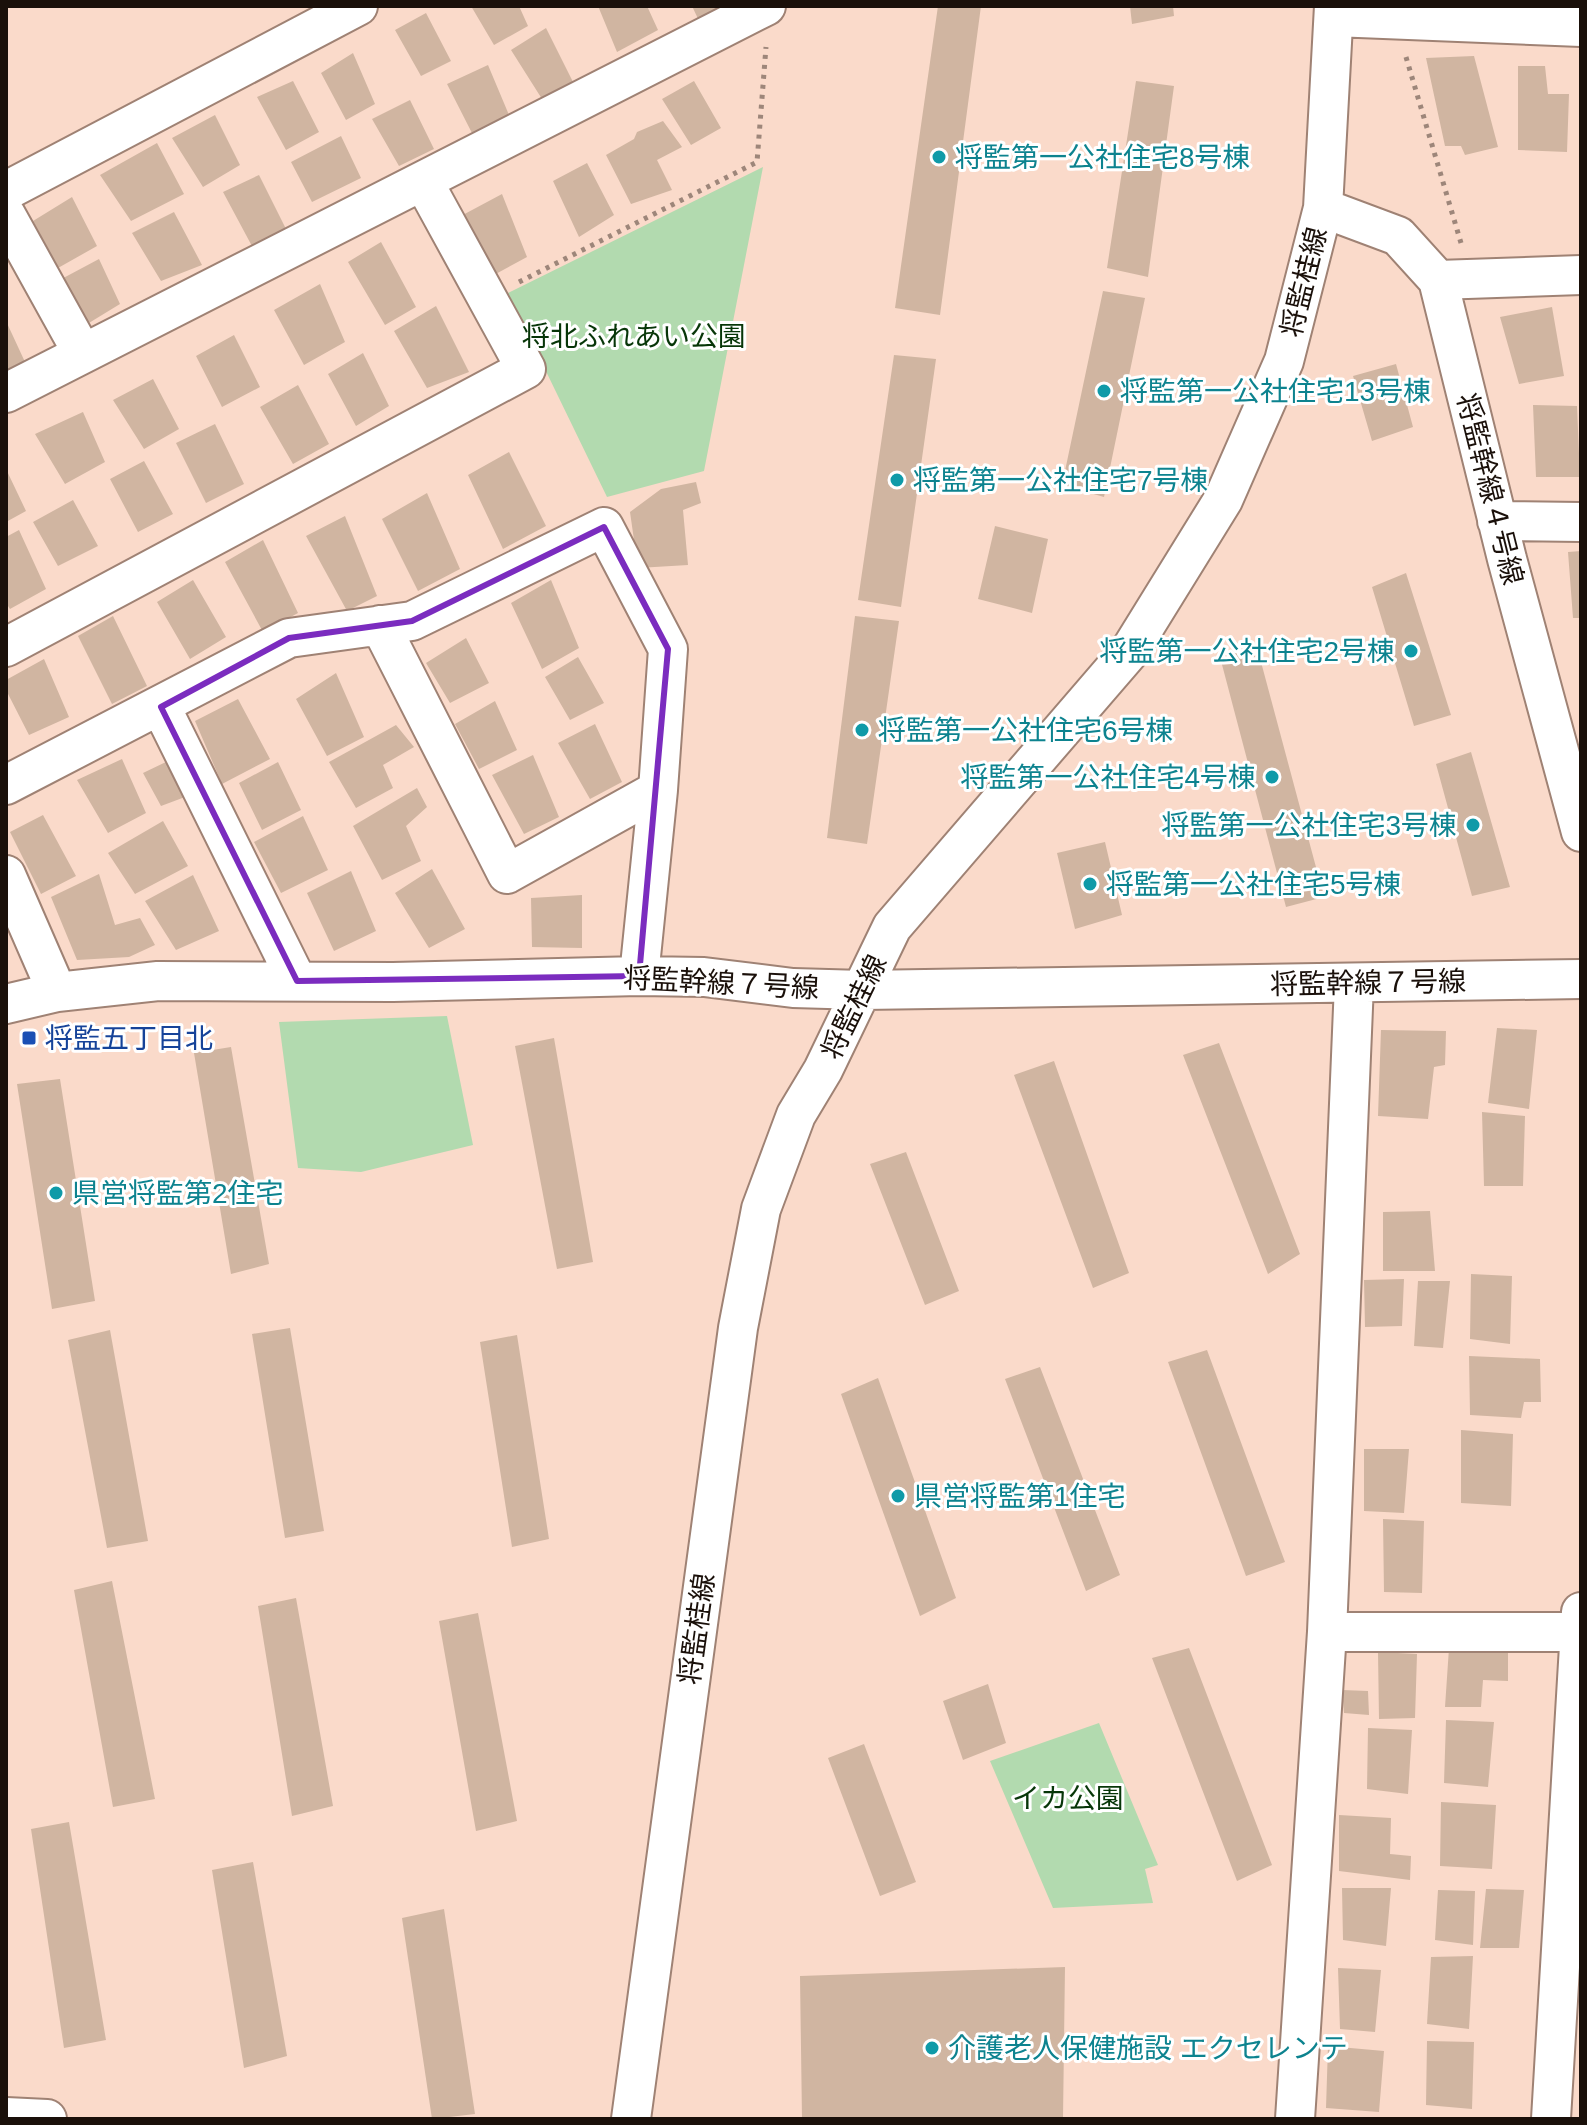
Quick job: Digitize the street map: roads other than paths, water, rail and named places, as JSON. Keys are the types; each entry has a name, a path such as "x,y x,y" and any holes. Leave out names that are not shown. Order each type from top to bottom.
{"street":[{"path":"6,191 358,6"},
{"path":"1334,12 1395,20 1581,27"},
{"name":"将監桂線","path":"631,2119 738,1328 761,1209 796,1115 823,1070 892,927 1129,652 1223,500 1284,361 1323,208 1334,12"},
{"path":"6,393 423,181 766,22"},
{"path":"6,647 526,369 423,181"},
{"name":"将監幹線４号線","path":"1323,208 1398,236 1438,280 1497,521 1570,746 1581,832"},
{"path":"6,215 83,354"},
{"path":"1438,280 1581,275"},
{"path":"1497,521 1581,522"},
{"path":"6,785 289,638 412,621 604,527 668,649 658,790 639,976"},
{"path":"380,625 507,874 658,790"},
{"path":"161,707 297,981"},
{"path":"6,875 57,992"},
{"name":"将監幹線７号線","path":"6,1004 57,992 158,981 393,982 639,976 704,977 793,988 863,990 1581,979"},
{"path":"1295,2119 1327,1632 1354,984"},
{"path":"1551,2119 1581,1612"},
{"path":"1327,1632 1580,1632"},
{"path":"6,2117 47,2119"}],"place":[{"name":"将監第一公社住宅8号棟","path":"939,157"},
{"name":"将監第一公社住宅13号棟","path":"1104,391"},
{"name":"将監第一公社住宅7号棟","path":"897,480"},
{"name":"将監第一公社住宅2号棟","path":"1411,651"},
{"name":"将監第一公社住宅6号棟","path":"862,730"},
{"name":"将監第一公社住宅4号棟","path":"1272,777"},
{"name":"将監第一公社住宅3号棟","path":"1473,825"},
{"name":"将監第一公社住宅5号棟","path":"1090,884"},
{"name":"将監五丁目北","path":"29,1038"},
{"name":"県営将監第2住宅","path":"56,1193"},
{"name":"県営将監第1住宅","path":"898,1496"},
{"name":"介護老人保健施設 エクセレンテ","path":"932,2048"}],"park label":[{"name":"将北ふれあい公園","path":"634,336"},
{"name":"イカ公園","path":"1068,1798"}]}
